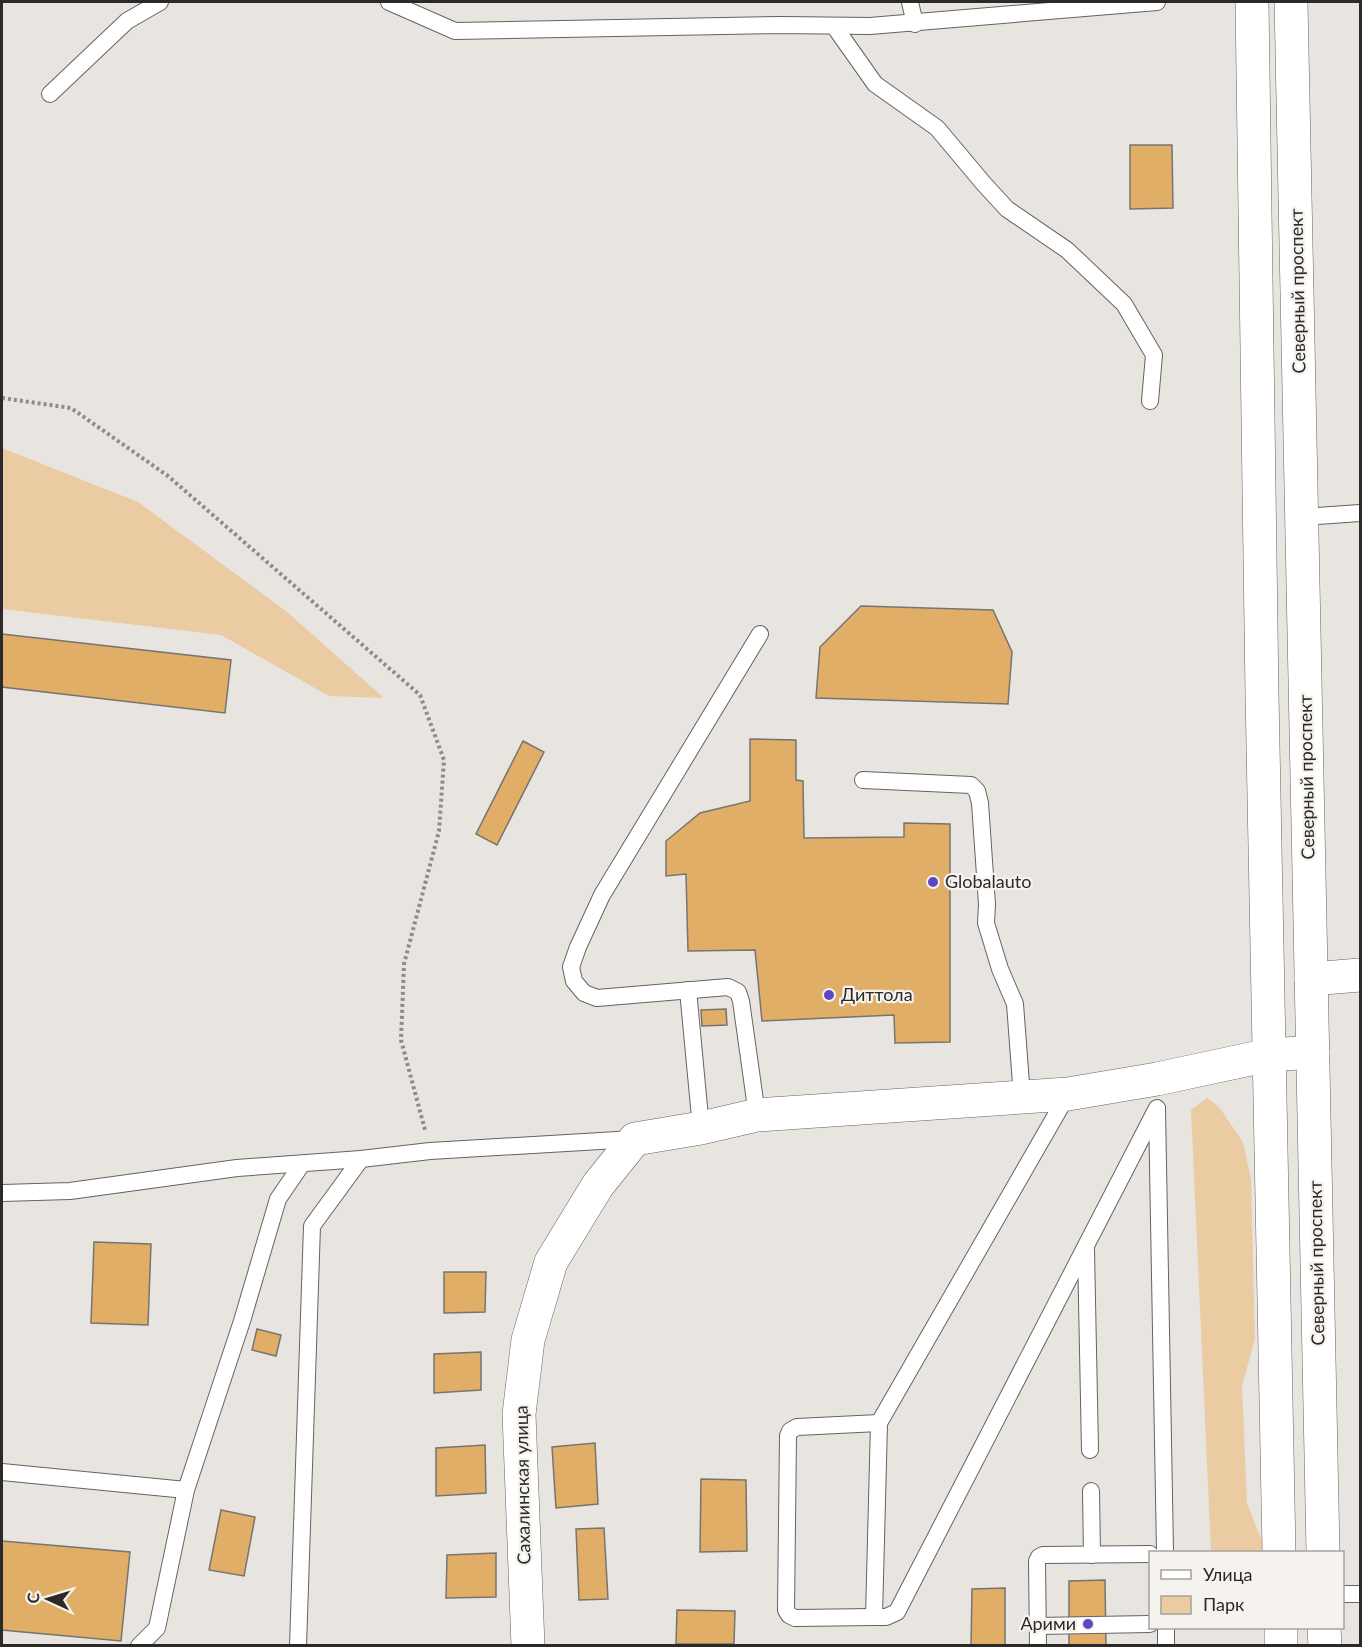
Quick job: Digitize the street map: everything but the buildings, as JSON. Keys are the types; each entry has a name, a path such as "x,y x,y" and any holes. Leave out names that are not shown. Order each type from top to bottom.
{"main road":[{"path":"1252,2 1269,1055 1280,1551"},
{"name":"Северный проспект","path":"1291,2 1323,1551"},
{"path":"1311,979 1360,975"},
{"path":"635,1139 701,1128 757,1115 1068,1094 1157,1093 1269,1055 1313,1052"},
{"name":"Сахалинская улица","path":"528,1646 519,1414 528,1340 551,1262 598,1185 635,1139"},
{"path":"1281,1629 1281,1646"},
{"path":"1324,1629 1325,1646"}],"lane":[{"path":"51,93 126,21 160,2"},
{"path":"389,2 417,8 455,31 915,24 1157,2"},
{"path":"910,2 915,24"},
{"path":"834,26 875,84 938,128 1006,209 1067,250 1124,304 1154,355 1150,401"},
{"path":"1303,517 1360,513"},
{"path":"757,1115 738,992 728,987 597,998 584,993 574,981 571,967 602,895 760,634"},
{"path":"863,780 971,785 976,791 980,803 987,904 986,923 1000,969 1015,1004 1022,1097"},
{"path":"688,990 701,1128"},
{"path":"879,1423 797,1426 790,1431 788,1436 786,1610 795,1618 886,1617 897,1612 1086,1247 1157,1093"},
{"path":"1157,1093 1165,1551"},
{"path":"874,1617 879,1423 1068,1094"},
{"path":"2,1193 70,1191 237,1168 361,1159 430,1151 635,1139"},
{"path":"297,1646 312,1226 361,1159"},
{"path":"139,1646 157,1628 186,1490 242,1321 278,1199 302,1164"},
{"path":"1086,1247 1090,1450"},
{"path":"2,1472 186,1490"},
{"path":"1091,1491 1092,1556"},
{"path":"1038,1646 1037,1561 1039,1557 1043,1555 1149,1554"},
{"path":"1344,1594 1360,1594"},
{"path":"1038,1626 1149,1624"},
{"path":"1166,1629 1166,1646"}],"path":[{"path":"2,398 71,408 168,476 420,695 444,760 439,831 404,964 400,1040 430,1151"}],"green space":[{"path":"2,448 138,502 286,611 384,698 329,696 221,635 2,609"},
{"path":"1207,1098 1219,1107 1243,1142 1251,1179 1255,1339 1242,1386 1247,1503 1264,1551 1211,1551 1191,1110"}],"place":[{"name":"Globalauto","path":"933,882"},
{"name":"Диттола","path":"829,995"},
{"name":"Арими","path":"1088,1624"}]}
